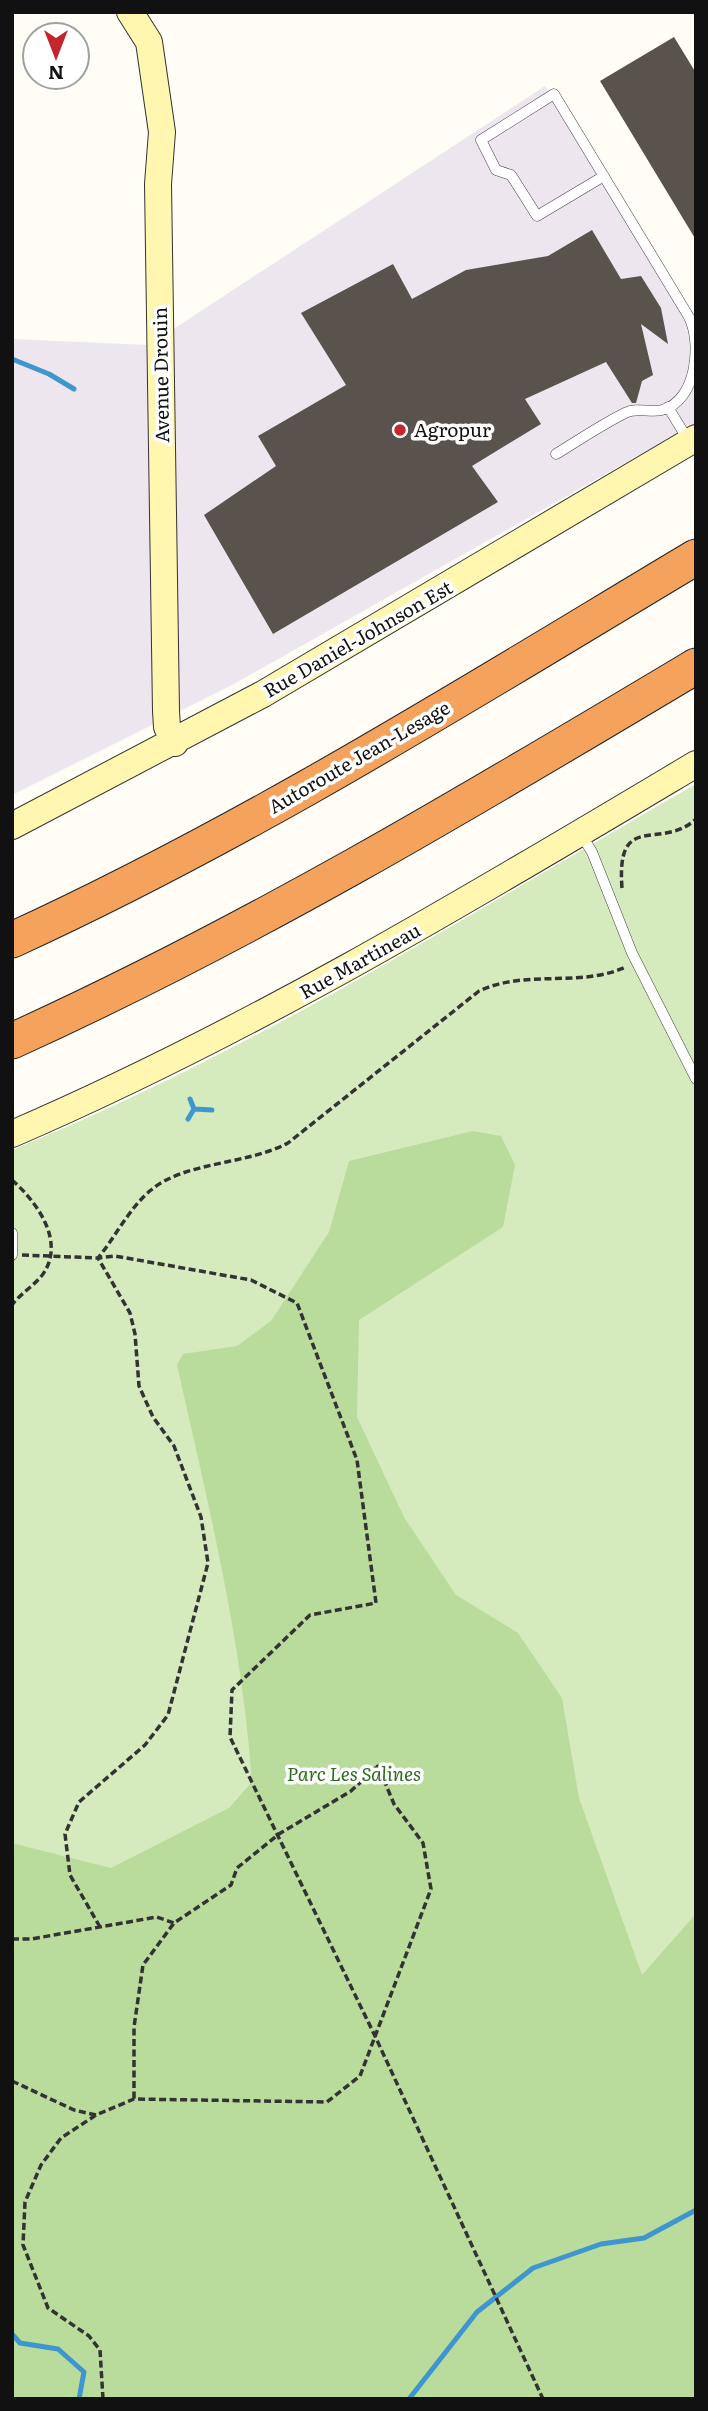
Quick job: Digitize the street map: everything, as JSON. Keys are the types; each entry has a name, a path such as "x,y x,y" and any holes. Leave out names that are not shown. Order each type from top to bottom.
{"highway":[{"name":"Autoroute Jean-Lesage","path":"12,940 142,877 297,794 696,557"},
{"path":"12,1041 174,964 356,867 696,666"}],"street":[{"name":"Avenue Drouin","path":"130,12 149,42 162,132 158,184 166,711 167,727 175,743"},
{"name":"Rue Daniel-Johnson Est","path":"12,826 175,743 299,674 693,440"},
{"name":"Rue Martineau","path":"12,1134 178,1057 299,995 696,764"}],"lane":[{"path":"556,454 629,411 668,407 681,396 693,372 693,327 604,176 554,94 481,140 496,170 511,175 537,216 604,176"},
{"path":"668,407 693,440"},
{"path":"580,833 592,852 636,962 696,1079"},
{"path":"12,1233 18,1255"}],"path":[{"path":"622,896 621,864 628,844 641,836 683,828 696,819"},
{"path":"98,1258 153,1188 177,1176 253,1157 288,1143 479,990 521,979 601,975 629,965"},
{"path":"12,1180 36,1202 43,1214 49,1238 49,1257 41,1277 12,1305"},
{"path":"18,1255 98,1258 115,1256 251,1280 297,1303 357,1460 376,1603 310,1615 232,1690 230,1737 376,2036 543,2399"},
{"path":"98,1258 130,1312 135,1334 139,1385 153,1417 174,1446 201,1517 208,1563 168,1715 145,1745 79,1802 65,1833 70,1875 100,1927"},
{"path":"103,2399 100,2350 89,2336 48,2308 23,2245 25,2202 41,2165 61,2138 96,2115 134,2099 327,2102 360,2076 431,1889 423,1843 394,1804 379,1766 351,1791 279,1834 237,1868 231,1885 174,1923 143,1965 134,2027 134,2099"},
{"path":"12,1939 157,1917 174,1923"},
{"path":"12,2081 74,2110 96,2115"}],"shaded area":[{"path":"545,86 696,330 696,423 234,684 12,795 12,339 149,345"}],"green space":[{"name":"Parc Les Salines","path":"696,784 696,2399 12,2399 12,1150 101,1112 188,1070 360,979"},
{"path":"473,1131 501,1136 515,1165 503,1227 359,1320 357,1417 404,1517 456,1595 518,1633 562,1698 579,1798 642,1975 694,1916 696,1904 696,2399 12,2399 12,1843 111,1868 229,1808 252,1782 232,1624 177,1365 183,1354 237,1346 271,1321 329,1232 349,1161"}],"building":[{"path":"674,37 696,73 696,240 600,81"},
{"name":"Agropur","path":"592,230 621,279 641,276 661,308 668,344 641,324 653,375 642,381 636,403 632,403 606,362 525,399 541,424 472,466 498,502 273,634 204,515 276,466 258,436 346,385 301,313 393,264 412,299 466,270 548,256"}],"waterway":[{"path":"12,359 49,374 74,389"},
{"path":"190,1099 194,1109"},
{"path":"188,1119 194,1109 212,1110"},
{"path":"409,2399 477,2312 533,2268 601,2244 644,2238 696,2210"},
{"path":"12,2334 20,2343 58,2349 84,2372 79,2399"}],"place":[{"name":"Agropur","path":"400,430"}]}
